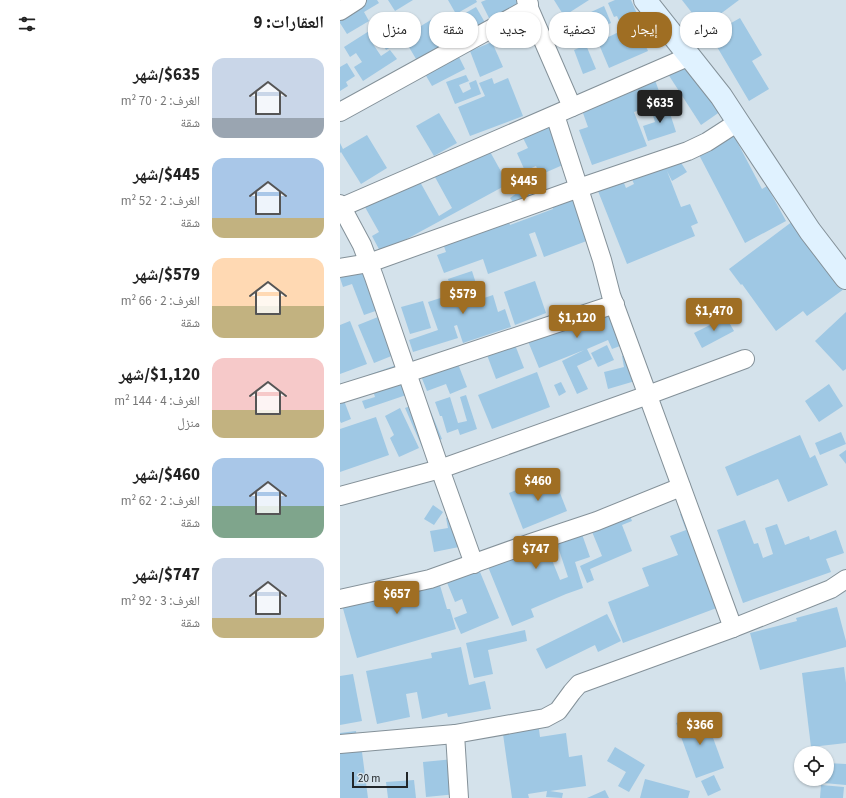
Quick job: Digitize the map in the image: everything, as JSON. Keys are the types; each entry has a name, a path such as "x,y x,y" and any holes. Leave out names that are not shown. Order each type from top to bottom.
{"main road":[{"path":"645,0 721,96 810,232 846,278"}],"street":[{"path":"340,11 357,0"},
{"path":"340,112 527,4 572,107"},
{"path":"474,564 369,263 362,245 341,206 690,56"},
{"path":"555,115 580,188 611,295 733,628"},
{"path":"340,268 369,263 688,151 707,142 738,122"},
{"path":"340,394 615,304"},
{"path":"340,496 440,469 745,359"},
{"path":"340,599 430,580 597,520 681,487"},
{"path":"340,744 455,734 545,718 558,711 579,684 733,628 832,589 846,579"},
{"path":"455,734 459,798"}],"building":[{"path":"350,0 377,0 379,3 364,12 368,22 347,34 340,23 340,6"},
{"path":"388,0 413,0 395,11"},
{"path":"448,0 476,0 477,2 460,12 455,12"},
{"path":"486,0 521,0 524,7 515,12 486,12 481,2"},
{"path":"554,0 589,0 570,12 562,12"},
{"path":"615,0 631,0 636,12 617,12 617,16 614,17 608,3"},
{"path":"682,0 739,0 723,12 691,12"},
{"path":"604,6 606,12 591,12"},
{"path":"476,7 486,27 478,31 478,12 467,12"},
{"path":"740,18 762,55 752,61 769,89 749,101 718,48 732,48 732,23"},
{"path":"429,21 429,48 445,48 419,64 410,48 421,48 421,26"},
{"path":"368,32 368,48 376,48 381,56 390,50 397,59 363,81 354,67 362,62 356,53 350,57 344,47"},
{"path":"617,33 617,48 647,48 648,51 609,68 601,48 609,48 609,37"},
{"path":"486,44 486,48 495,48 503,67 480,77 470,51"},
{"path":"579,48 587,48 596,69 583,74 574,50"},
{"path":"689,56 724,109 701,125 666,71"},
{"path":"459,57 465,69 432,86 425,74"},
{"path":"347,63 355,76 346,82 348,86 340,91 340,67"},
{"path":"652,72 663,102 634,112 647,146 592,165 579,130 588,127 578,99"},
{"path":"466,75 469,81 459,85 463,93 471,89 469,83 476,80 481,94 455,104 446,82"},
{"path":"492,78 494,84 508,78 523,116 470,136 458,107 485,96 479,83"},
{"path":"667,104 676,132 648,141 643,126 655,122 651,109"},
{"path":"552,110 565,164 540,175 536,166 525,171 517,153 528,148 517,126"},
{"path":"439,113 457,143 434,156 416,126"},
{"path":"733,134 762,189 767,186 786,221 745,243 698,153"},
{"path":"367,135 387,168 361,184 341,152 340,153 340,143 343,149"},
{"path":"483,139 508,184 381,253 372,236 379,232 361,200 414,171 439,216 452,208 430,168"},
{"path":"678,158 687,172 672,181 667,171 681,207 690,204 698,223 691,226 695,236 627,264 596,186 621,176 626,188 634,184 628,170"},
{"path":"524,188 538,206 524,216 510,198"},
{"path":"576,195 592,239 544,257 535,232 529,234 537,256 488,274 483,259 444,273 437,255 446,252 441,238 506,214 510,225 553,209 552,204"},
{"path":"793,221 844,289 807,316 803,311 776,331 742,284 741,285 729,269"},
{"path":"367,253 387,307 364,315 352,284 343,287 340,278 340,263"},
{"path":"472,271 481,299 493,295 498,312 505,309 511,327 463,343 457,325 454,326 458,338 413,352 409,340 438,330 428,302 453,294 448,279"},
{"path":"535,281 546,313 515,325 504,292"},
{"path":"610,299 628,343 612,349 608,340 587,349 592,359 577,366 588,389 577,394 562,361 584,350 539,368 525,334"},
{"path":"423,301 431,328 410,334 401,307"},
{"path":"846,312 846,369 843,371 815,341"},
{"path":"388,313 404,351 374,363 358,325"},
{"path":"726,317 734,331 702,348 694,333"},
{"path":"350,321 367,364 340,374 340,325"},
{"path":"512,337 524,368 496,379 484,347"},
{"path":"607,345 614,360 598,367 591,353"},
{"path":"453,351 467,387 450,394 446,384 427,391 417,366"},
{"path":"635,353 642,379 608,389 604,372 624,367 622,356"},
{"path":"411,360 421,390 365,409 362,401 375,397 368,375"},
{"path":"537,372 550,407 492,429 478,395"},
{"path":"561,382 566,392 559,396 554,385"},
{"path":"829,384 843,406 819,422 805,401"},
{"path":"340,390 351,419 341,423 340,421"},
{"path":"466,395 477,429 460,435 458,429 447,433 442,416 440,416 435,402 450,397 458,423 467,421 460,397"},
{"path":"426,400 442,439 422,447 405,408"},
{"path":"400,408 419,448 399,457 390,438 394,435 385,416"},
{"path":"376,417 389,455 340,472 340,429"},
{"path":"841,432 846,444 820,455 815,443"},
{"path":"800,435 810,458 815,455 828,485 788,502 778,479 737,496 725,467"},
{"path":"846,450 846,464 839,455"},
{"path":"553,475 567,511 523,529 509,493"},
{"path":"433,505 443,512 434,525 424,519"},
{"path":"626,506 632,521 622,525 632,551 590,569 594,580 587,583 580,566 602,556 588,522"},
{"path":"686,512 722,606 623,643 608,602 649,586 642,568 678,555 670,536 686,530 680,514"},
{"path":"464,514 469,545 434,552 430,531 448,528 446,518"},
{"path":"577,520 590,557 575,562 583,588 531,609 534,617 512,626 482,552 516,538 519,545 551,533 558,552 550,555 560,580 568,577 552,529"},
{"path":"745,520 754,544 758,543 763,558 773,554 765,528 777,524 785,545 809,536 810,540 836,530 844,553 826,559 831,572 743,603 717,530"},
{"path":"473,555 499,618 461,634 454,618 467,613 462,599 455,602 441,568"},
{"path":"436,572 447,609 450,609 456,629 357,658 340,598"},
{"path":"837,607 846,641 846,647 760,670 750,633 797,621 796,618"},
{"path":"607,614 621,641 598,652 595,645 546,669 536,649"},
{"path":"525,630 527,641 488,650 493,674 474,678 466,643"},
{"path":"461,647 469,685 485,681 491,709 448,717 447,713 422,719 417,692 406,694 410,717 377,724 366,671 432,658 431,653"},
{"path":"844,667 846,683 846,743 811,746 802,673"},
{"path":"353,674 362,721 340,725 340,676"},
{"path":"704,713 724,768 696,778 676,723"},
{"path":"538,722 540,737 566,733 569,757 582,755 586,786 550,791 563,793 562,798 546,797 547,791 528,794 529,798 512,798 502,727"},
{"path":"356,731 359,752 362,752 368,798 340,798 340,733"},
{"path":"615,747 645,765 629,792 618,786 626,772 607,761"},
{"path":"454,759 457,794 426,797 423,762"},
{"path":"834,763 846,764 846,785 834,784"},
{"path":"714,775 721,790 708,796 701,781"},
{"path":"645,779 690,791 688,798 640,798"},
{"path":"414,780 416,798 388,798 386,782"},
{"path":"821,786 844,787 843,798 820,798"},
{"path":"605,790 609,798 587,798"}]}
